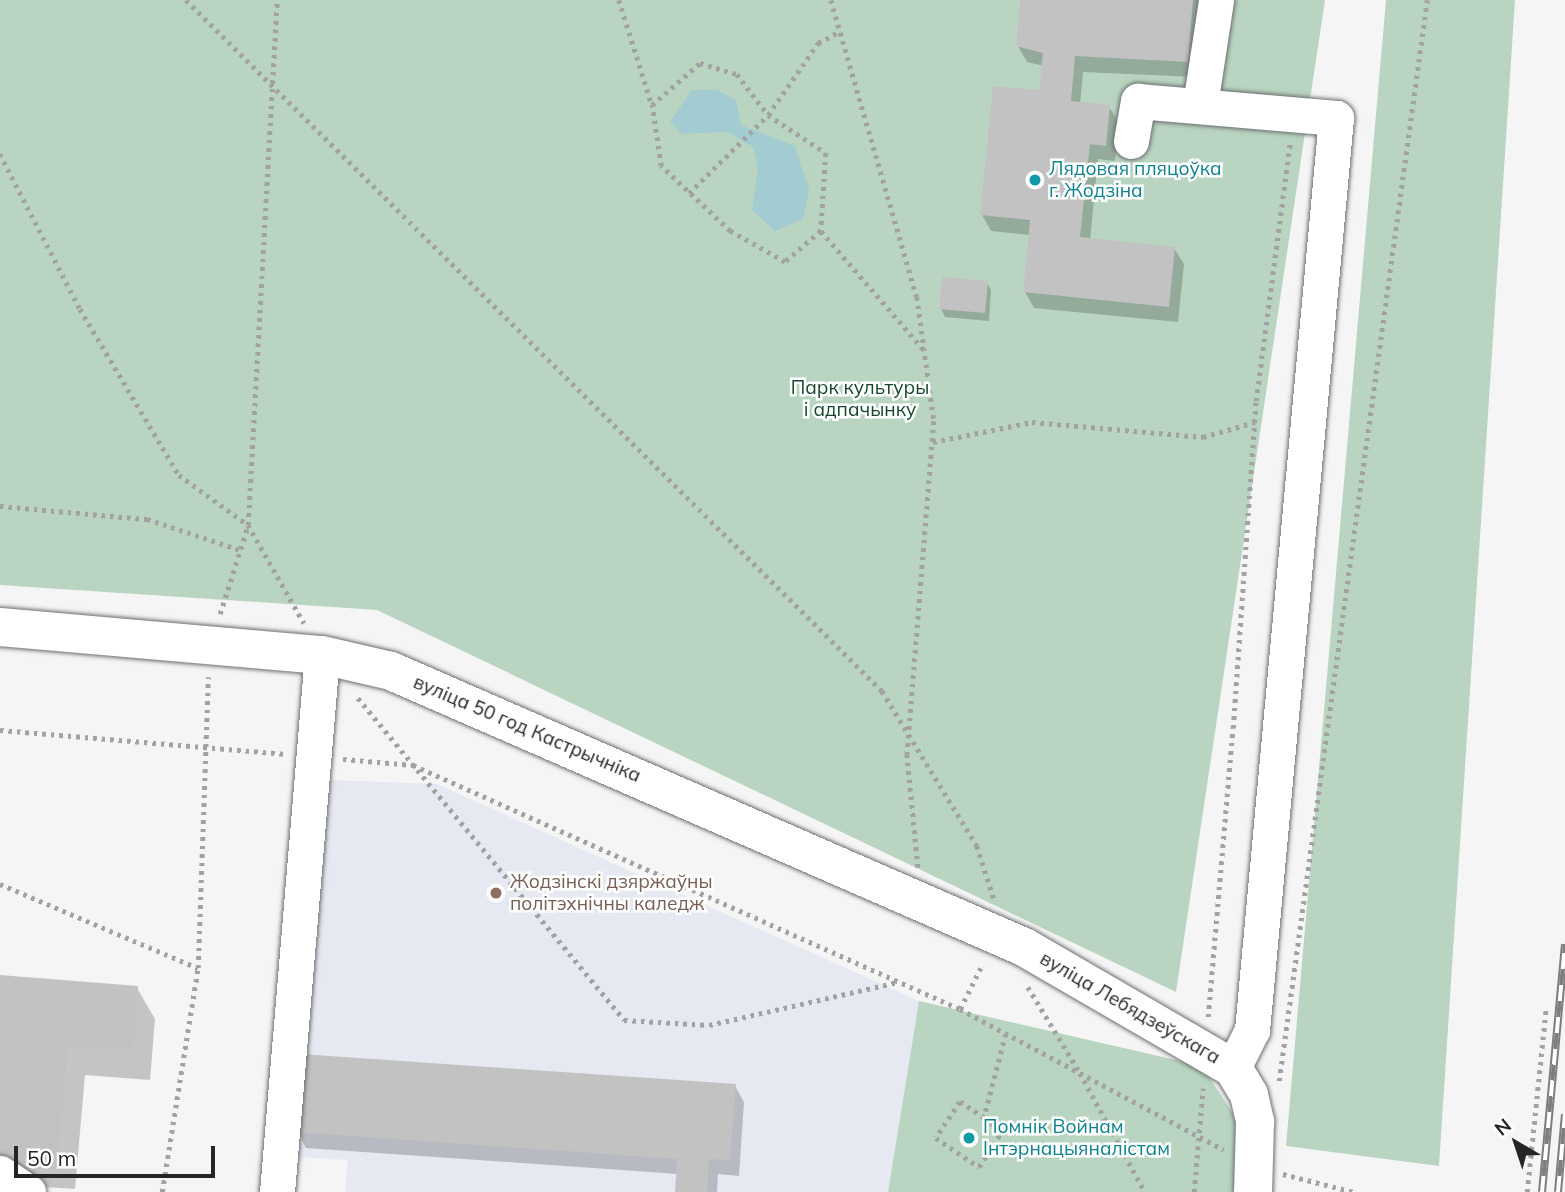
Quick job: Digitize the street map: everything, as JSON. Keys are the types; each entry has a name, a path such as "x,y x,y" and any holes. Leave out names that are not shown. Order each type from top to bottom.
{"main road":[{"name":"вуліца 50 год Кастрычніка","path":"0,627 322,655 391,671 923,902 1015,955"},
{"name":"вуліца Лебядзеўскага","path":"1015,955 1229,1071"},
{"path":"1229,1071 1255,1122 1253,1179"}],"lane":[{"path":"1200,105 1216,0"},
{"path":"1131,141 1138,101 1294,112 1336,118 1252,1030 1229,1071"},
{"path":"277,1192 322,655"},
{"path":"0,1173 28,1192"}],"path":[{"path":"186,0 882,691 977,846 1015,955 1145,1192"},
{"path":"162,1192 198,968 209,646 248,525 277,0"},
{"path":"619,0 652,105 660,166 730,231 785,262 821,232"},
{"path":"831,0 918,297 934,421 909,735 908,779 923,902"},
{"path":"1229,1071 1278,1088 1427,0"},
{"path":"689,193 768,115 818,43 841,30"},
{"path":"652,105 700,62 737,74 768,115 826,153 821,232 925,351"},
{"path":"1194,1192 1199,1137 1229,1071 1232,741 1255,422 1294,112"},
{"path":"0,155 79,309 179,475 248,525 322,655"},
{"path":"933,442 1032,422 1203,437 1255,422"},
{"path":"0,506 146,519 240,550"},
{"path":"355,695 624,1020 709,1025 900,982"},
{"path":"0,730 413,765 960,1009 1199,1137 1253,1179 1354,1192"},
{"path":"0,884 198,968"},
{"path":"960,1009 1015,955"},
{"path":"1527,1192 1546,1009"},
{"path":"984,1118 1006,1034"},
{"path":"1002,1131 979,1167 936,1138 960,1102 1002,1131 1109,1126"}],"shaded area":[{"name":"Жодзінскі дзяржаўны політэхнічны каледж","path":"329,780 437,784 919,1001 888,1192 345,1192 348,1160 280,1156"}],"green space":[{"name":"Парк культуры і адпачынку","path":"0,0 1325,0 1176,992 377,610 0,585"},
{"path":"1386,0 1515,0 1439,1166 1286,1146"},
{"path":"919,1001 1202,1066 1245,1132 1239,1192 888,1192"}],"water":[{"path":"692,90 717,90 736,100 741,125 795,146 809,190 803,219 775,231 752,210 758,169 753,147 728,132 682,134 670,122"}],"building":[{"name":"Лядовая пляцоўка г. Жодзіна","path":"1020,0 1193,0 1188,62 1075,56 1071,101 1110,105 1106,146 1090,144 1080,237 1175,247 1169,307 1023,292 1030,220 980,215 993,86 1039,90 1043,53 1016,46"},
{"path":"942,277 988,281 985,313 939,309"},
{"path":"0,975 138,986 133,1050 68,1045 58,1159 0,1154"},
{"path":"301,1054 736,1084 730,1160 709,1159 707,1192 675,1192 677,1159 295,1132"}],"railway":[{"path":"1542,1192 1565,944"},
{"path":"1558,1192 1565,1114"}],"place":[{"name":"Лядовая пляцоўка г. Жодзіна","path":"1035,180"},
{"name":"Жодзінскі дзяржаўны політэхнічны каледж","path":"496,893"},
{"name":"Помнік Войнам Інтэрнацыяналістам","path":"969,1138"}]}
